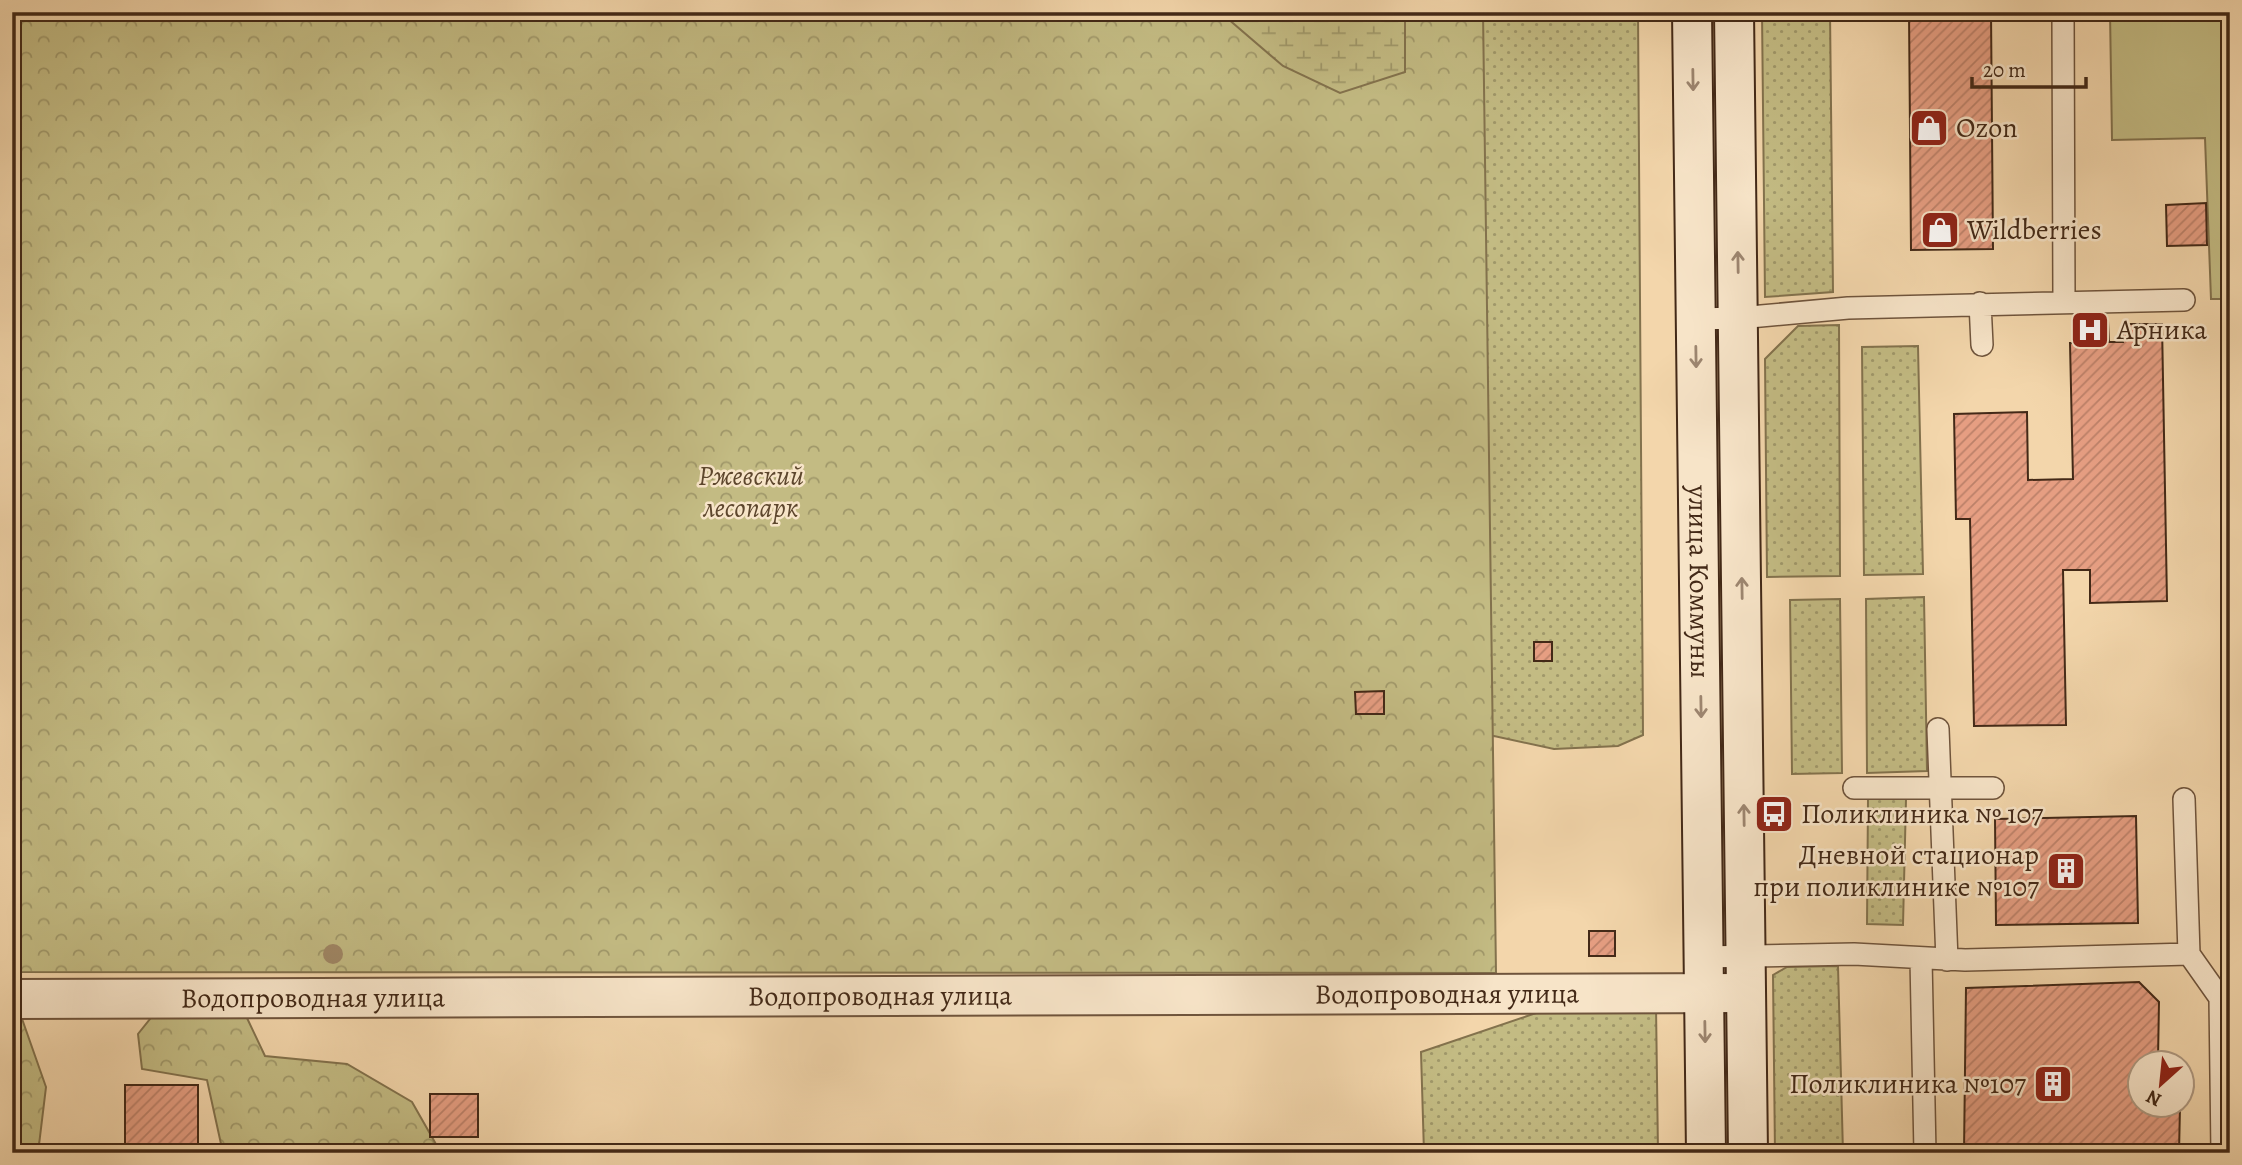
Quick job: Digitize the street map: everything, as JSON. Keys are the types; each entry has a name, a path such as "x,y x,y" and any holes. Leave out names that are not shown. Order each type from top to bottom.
{"main road":[{"name":"улица Коммуны","path":"1692,12 1706,1153"},
{"name":"улица Коммуны","path":"1734,12 1748,1153"},
{"name":"Водопроводная улица","path":"12,999 1746,975"}],"lane":[{"path":"2063,12 2064,302"},
{"path":"1696,319 1739,318 1848,308 2184,300"},
{"path":"1980,303 1982,345"},
{"path":"1938,729 1947,960"},
{"path":"1854,788 1993,788"},
{"path":"2184,799 2189,954 2220,998 2222,1153"},
{"path":"1746,975 1854,954 1947,960 2189,954"},
{"path":"1921,959 1925,1153"}],"green space":[{"name":"Ржевский лесопарк","path":"12,12 1483,12 1496,973 12,972"},
{"path":"1220,12 1405,12 1405,72 1340,93 1283,66"},
{"path":"1405,12 1638,12 1643,735 1618,746 1554,749 1494,736 1462,737 12,609","holes":["1535,642 1552,642 1552,660 1534,661"]},
{"path":"1762,12 1830,12 1833,292 1765,297"},
{"path":"2110,12 2230,12 2230,299 2211,299 2205,138 2112,140"},
{"path":"1839,325 1840,576 1767,577 1765,359 1798,326"},
{"path":"1918,346 1923,574 1864,575 1862,347"},
{"path":"1924,597 1927,771 1867,773 1866,599"},
{"path":"1840,599 1842,773 1792,774 1790,600"},
{"path":"1868,799 1906,799 1903,925 1867,924"},
{"path":"1838,966 1843,1153 1775,1153 1773,975 1787,967"},
{"path":"162,1004 247,1018 265,1056 347,1064 412,1102 441,1153 223,1153 207,1080 142,1069 138,1034"},
{"path":"1656,1006 1658,1153 1424,1153 1421,1052 1548,1009"},
{"path":"12,1014 21,1016 46,1087 38,1153 12,1153"}],"building":[{"path":"1909,12 1991,12 1993,249 1911,250"},
{"path":"2110,12 2144,12 2144,20 2110,20"},
{"path":"2206,203 2207,245 2167,246 2166,205"},
{"path":"2090,321 2108,321 2109,342 2123,342 2123,324 2162,324 2167,601 2090,603 2090,570 2063,570 2066,725 1974,726 1970,519 1956,519 1954,414 2027,412 2028,480 2073,479 2070,343 2090,343"},
{"path":"1534,642 1552,642 1552,661 1534,661"},
{"path":"1384,691 1384,714 1356,714 1355,692"},
{"name":"Дневной стационар при поликлинике №107","path":"2136,816 2138,923 1996,925 1995,819"},
{"path":"1589,931 1615,931 1615,956 1589,956"},
{"name":"Поликлиника №107","path":"2139,982 2159,1002 2158,1050 2126,1050 2126,1120 2180,1120 2179,1153 1964,1153 1966,988"},
{"path":"125,1085 198,1085 198,1153 125,1153"},
{"path":"430,1094 478,1094 478,1137 430,1137"}],"place":[{"name":"Ozon","path":"1929,128"},
{"name":"Wildberries","path":"1940,230"},
{"name":"Арника","path":"2090,330"},
{"name":"Поликлиника № 107","path":"1774,814"},
{"name":"Дневной стационар при поликлинике №107","path":"2066,871"},
{"name":"Поликлиника №107","path":"2053,1084"}]}
